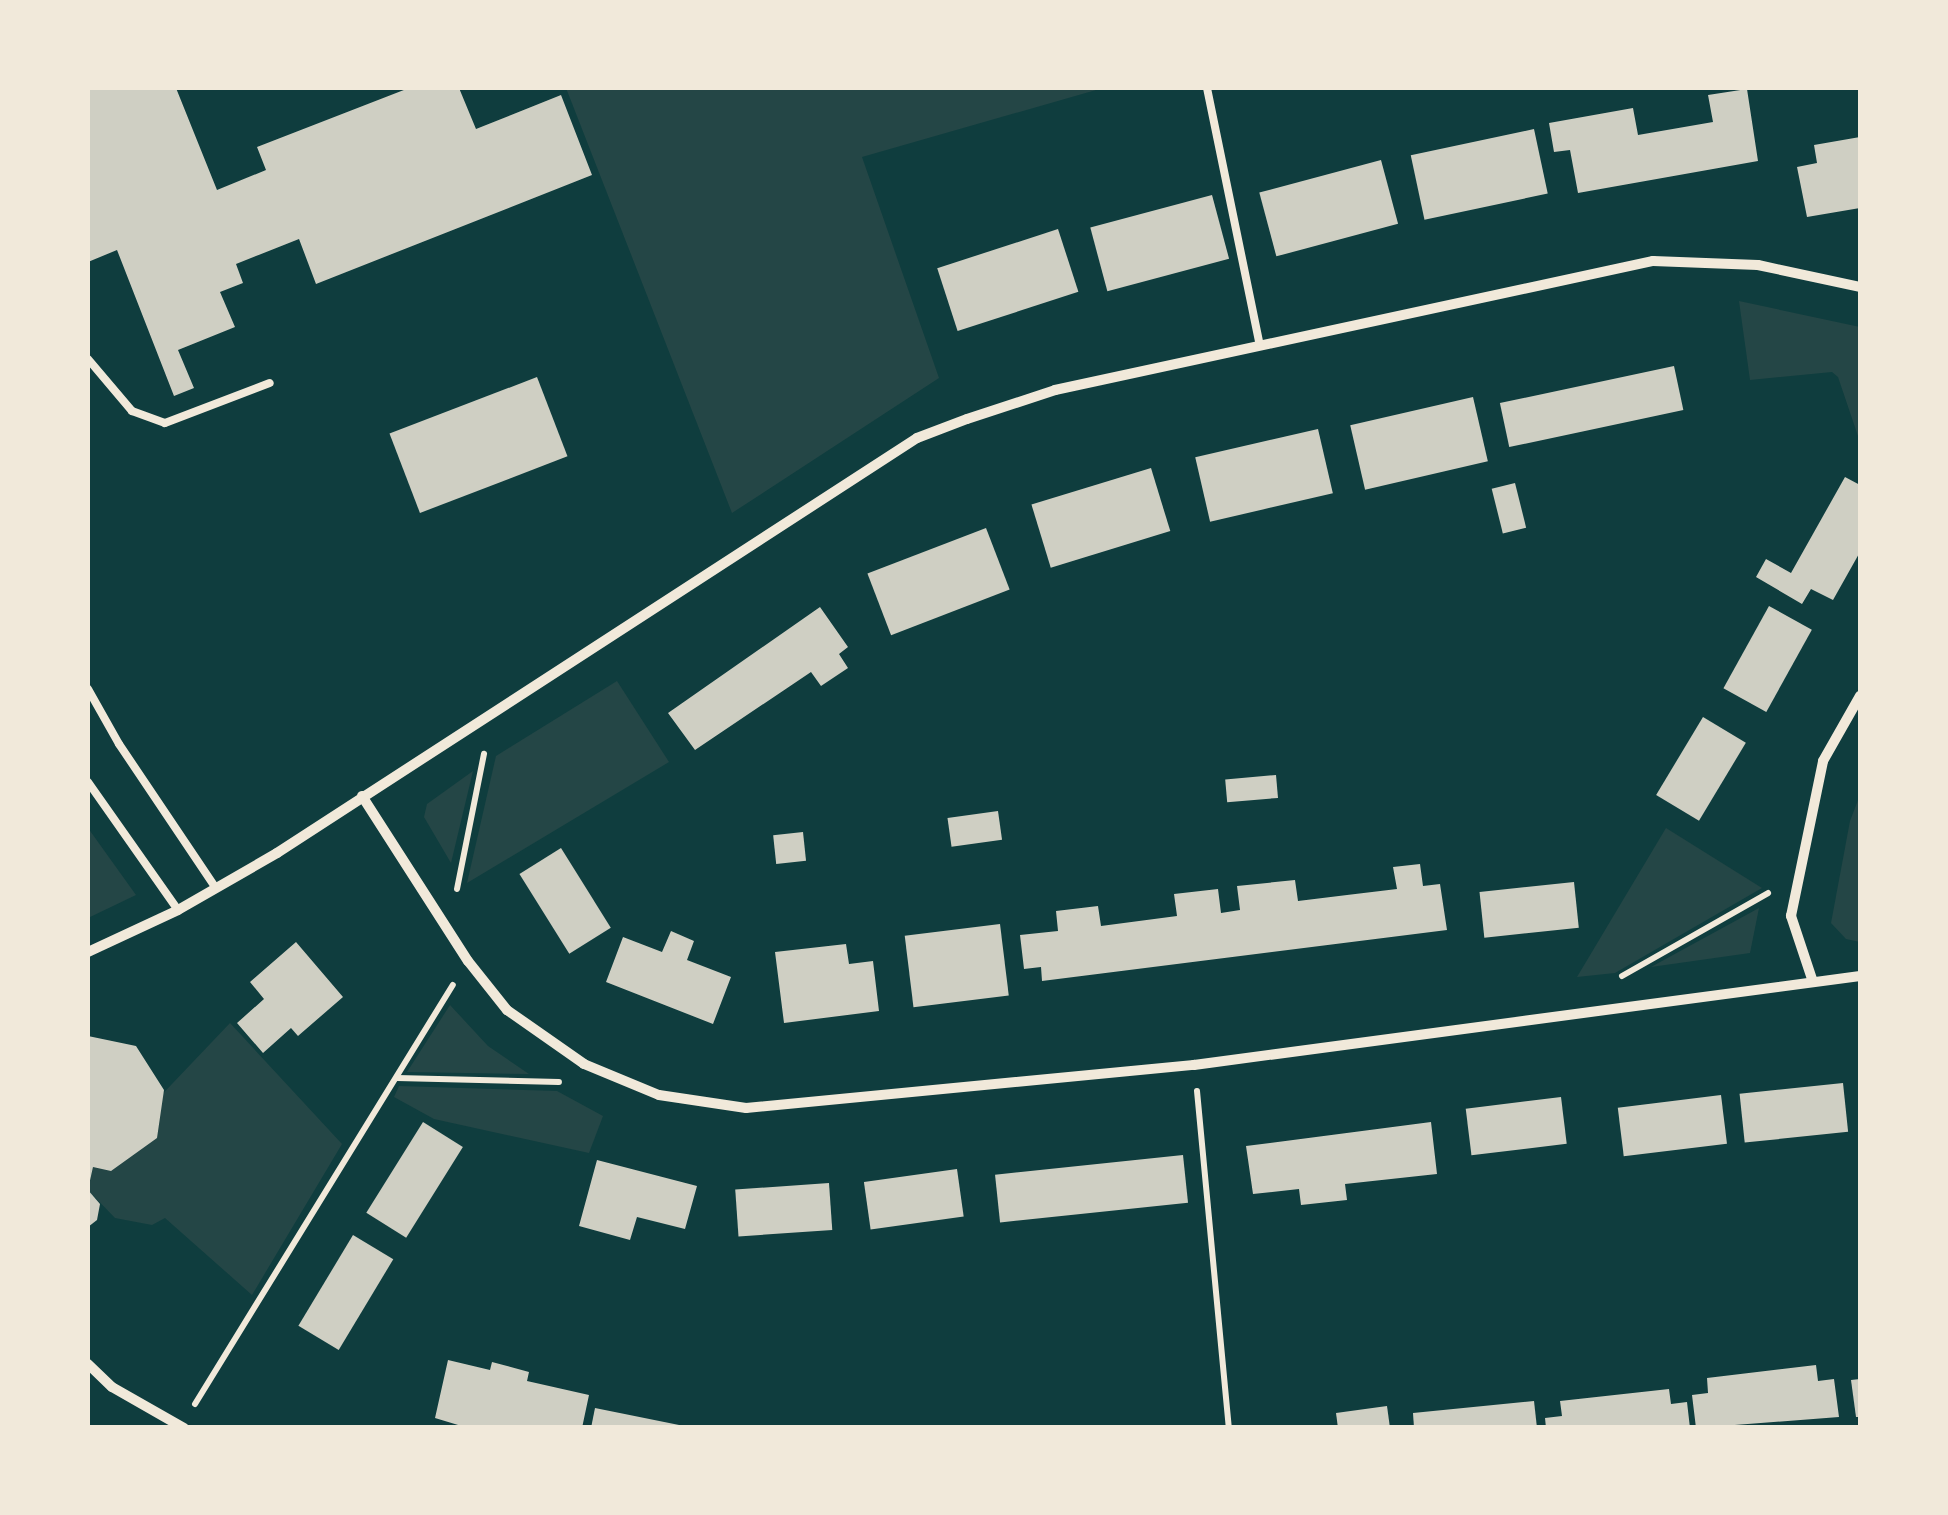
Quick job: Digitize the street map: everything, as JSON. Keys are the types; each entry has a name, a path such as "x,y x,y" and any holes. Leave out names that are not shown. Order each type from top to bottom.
{"street":[{"path":"88,952 178,910 216,887 917,438 1055,390 1652,261 1758,265 1860,287"},
{"path":"1813,982 1791,916 1823,761 1860,696"},
{"path":"362,796 448,932 507,1010 584,1064 659,1095 746,1108 1194,1065 1860,976"},
{"path":"88,1364 112,1386 182,1427"}],"lane":[{"path":"1207,88 1260,346"},
{"path":"88,358 132,411 164,423 270,382"},
{"path":"88,689 119,744 216,887"},
{"path":"88,782 178,910"}],"path":[{"path":"448,932 493,709"},
{"path":"1612,1012 1620,978 1799,875"},
{"path":"182,1427 468,961"},
{"path":"396,1078 568,1082 584,1064"},
{"path":"1194,1065 1229,1428"}],"shaded area":[{"path":"566,88 1103,88 862,157 939,378 732,513"},
{"path":"1739,301 1860,327 1860,442 1838,377 1832,372 1750,380"},
{"path":"617,681 669,762 467,883 496,756"},
{"path":"473,771 451,863 424,817 427,804"},
{"path":"1860,795 1860,942 1846,939 1831,923 1850,821"},
{"path":"88,828 136,895 88,918"},
{"path":"1666,828 1762,888 1615,973 1577,977"},
{"path":"1759,908 1750,953 1651,967"},
{"path":"450,1005 488,1046 529,1074 407,1072"},
{"path":"230,1023 342,1144 252,1295 165,1218 152,1225 115,1218 88,1190 93,1167"},
{"path":"399,1086 557,1091 603,1116 589,1153 434,1119 394,1097"}],"building":[{"path":"88,88 176,88 217,190 266,170 257,147 409,88 459,88 476,129 561,95 592,175 316,284 299,239 236,264 243,283 220,292 235,327 178,350 194,388 174,396 117,250 88,262"},
{"path":"1747,89 1758,161 1578,193 1570,150 1554,152 1549,123 1633,108 1638,135 1713,122 1708,95"},
{"path":"1534,129 1548,194 1424,220 1411,155"},
{"path":"1860,137 1860,208 1807,217 1797,167 1817,163 1814,145"},
{"path":"1381,160 1398,224 1276,256 1259,193"},
{"path":"1212,195 1229,259 1107,291 1090,228"},
{"path":"1058,229 1078,292 958,331 937,268"},
{"path":"1674,366 1683,410 1509,447 1500,403"},
{"path":"537,377 567,456 420,513 389,434"},
{"path":"1473,397 1488,461 1365,490 1350,425"},
{"path":"1318,429 1333,493 1210,522 1195,457"},
{"path":"1151,468 1170,531 1051,568 1031,505"},
{"path":"1845,477 1860,485 1860,552 1833,600 1811,589 1802,604 1756,577 1766,559 1791,573"},
{"path":"1515,483 1526,528 1503,533 1492,489"},
{"path":"986,528 1010,590 891,635 867,574"},
{"path":"1769,606 1812,630 1766,712 1723,688"},
{"path":"820,607 848,647 839,654 848,668 821,686 811,672 695,750 668,713"},
{"path":"1703,717 1746,743 1699,821 1656,795"},
{"path":"1276,775 1278,798 1227,802 1225,779"},
{"path":"998,811 1002,840 952,847 947,818"},
{"path":"803,832 806,861 776,864 773,835"},
{"path":"561,848 611,928 569,954 519,874"},
{"path":"1420,864 1423,886 1440,884 1447,930 1042,981 1041,967 1024,969 1020,935 1058,931 1056,911 1098,906 1101,926 1177,916 1174,894 1218,889 1221,913 1240,910 1237,886 1295,880 1298,901 1397,889 1393,867"},
{"path":"1574,882 1579,928 1484,938 1480,892"},
{"path":"1000,924 1009,995 913,1007 905,936"},
{"path":"671,931 694,941 687,960 731,977 713,1024 606,982 623,937 662,952"},
{"path":"296,942 343,997 298,1036 291,1028 263,1053 237,1023 264,999 250,982"},
{"path":"846,944 849,964 873,961 879,1011 784,1023 775,952"},
{"path":"88,1036 136,1046 164,1090 157,1138 111,1171 93,1167 89,1185"},
{"path":"1843,1083 1848,1132 1745,1143 1740,1094"},
{"path":"1721,1095 1727,1144 1624,1156 1618,1108"},
{"path":"1561,1097 1567,1144 1471,1155 1466,1109"},
{"path":"423,1122 463,1147 406,1238 366,1213"},
{"path":"1431,1122 1437,1174 1345,1184 1347,1200 1301,1205 1299,1189 1253,1194 1246,1146"},
{"path":"1183,1155 1188,1203 1000,1222 995,1175"},
{"path":"597,1160 697,1186 685,1229 637,1217 630,1240 579,1226"},
{"path":"957,1169 964,1217 871,1230 864,1182"},
{"path":"829,1183 832,1230 739,1236 735,1190"},
{"path":"88,1190 100,1204 97,1220 88,1227"},
{"path":"353,1235 393,1259 339,1350 298,1326"},
{"path":"448,1360 490,1370 492,1362 529,1372 527,1381 589,1395 582,1428 468,1428 435,1418"},
{"path":"1816,1365 1818,1381 1834,1379 1839,1417 1696,1428 1692,1395 1708,1393 1707,1378"},
{"path":"1860,1379 1860,1417 1856,1417 1851,1380"},
{"path":"1669,1389 1671,1404 1687,1402 1690,1428 1546,1428 1545,1418 1562,1416 1560,1401"},
{"path":"1534,1401 1537,1428 1414,1428 1413,1413"},
{"path":"1387,1406 1390,1428 1338,1428 1336,1413"},
{"path":"595,1408 684,1426 591,1428"}]}
